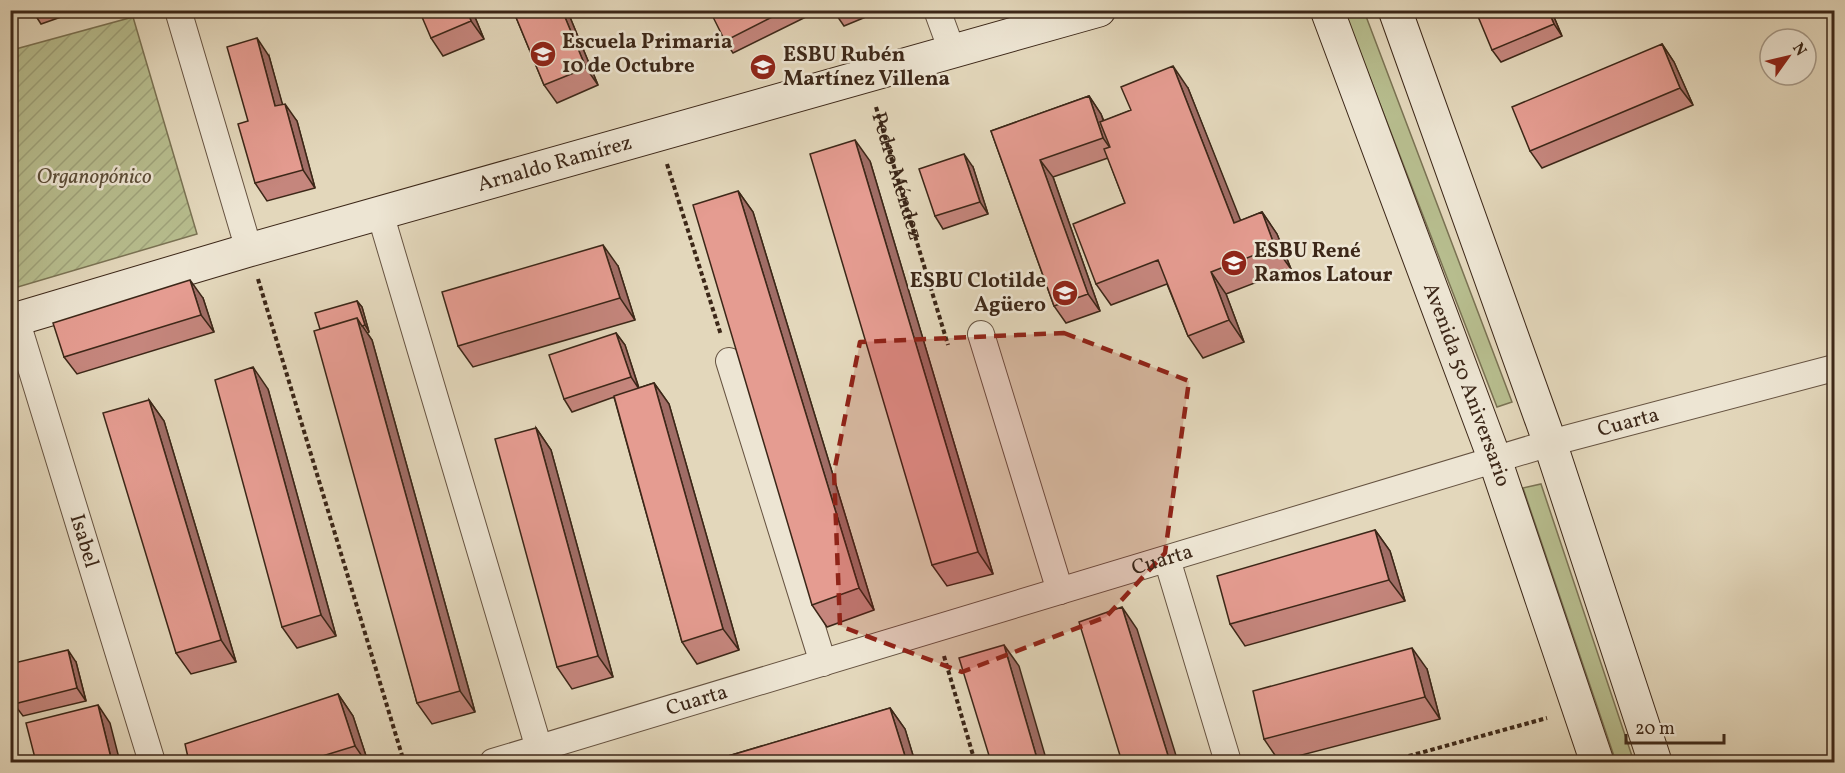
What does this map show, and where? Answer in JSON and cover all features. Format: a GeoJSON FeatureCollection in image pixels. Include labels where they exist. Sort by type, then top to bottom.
{"type":"FeatureCollection","features":[{"type":"Feature","properties":{"kind":"main road","name":"Arnaldo Ramírez"},"geometry":{"type":"LineString","coordinates":[[13,320],[249,250],[1099,10]]}},
{"type":"Feature","properties":{"kind":"main road","name":"Avenida 50 Aniversario"},"geometry":{"type":"LineString","coordinates":[[1327,10],[1495,460],[1597,762]]}},
{"type":"Feature","properties":{"kind":"main road"},"geometry":{"type":"LineString","coordinates":[[1395,10],[1550,443],[1655,762]]}},
{"type":"Feature","properties":{"kind":"street"},"geometry":{"type":"LineString","coordinates":[[177,10],[249,250]]}},
{"type":"Feature","properties":{"kind":"street"},"geometry":{"type":"LineString","coordinates":[[937,10],[952,51]]}},
{"type":"Feature","properties":{"kind":"street"},"geometry":{"type":"LineString","coordinates":[[380,213],[541,755]]}},
{"type":"Feature","properties":{"kind":"street","name":"Isabel"},"geometry":{"type":"LineString","coordinates":[[13,320],[152,762]]}},
{"type":"Feature","properties":{"kind":"street"},"geometry":{"type":"LineString","coordinates":[[981,334],[1060,591]]}},
{"type":"Feature","properties":{"kind":"street"},"geometry":{"type":"LineString","coordinates":[[729,361],[823,663]]}},
{"type":"Feature","properties":{"kind":"street","name":"Cuarta"},"geometry":{"type":"LineString","coordinates":[[493,762],[541,755],[823,663],[1550,443],[1834,368]]}},
{"type":"Feature","properties":{"kind":"street"},"geometry":{"type":"LineString","coordinates":[[1167,559],[1228,762]]}},
{"type":"Feature","properties":{"kind":"path","name":"Pedro Méndez"},"geometry":{"type":"LineString","coordinates":[[867,75],[948,345]]}},
{"type":"Feature","properties":{"kind":"path"},"geometry":{"type":"LineString","coordinates":[[657,134],[729,361]]}},
{"type":"Feature","properties":{"kind":"path"},"geometry":{"type":"LineString","coordinates":[[249,250],[404,762]]}},
{"type":"Feature","properties":{"kind":"path"},"geometry":{"type":"LineString","coordinates":[[936,629],[975,762]]}},
{"type":"Feature","properties":{"kind":"path"},"geometry":{"type":"LineString","coordinates":[[1387,762],[1580,709]]}},
{"type":"Feature","properties":{"kind":"highlighted area"},"geometry":{"type":"Polygon","coordinates":[[[1064,333],[1189,381],[1165,553],[1106,617],[962,672],[840,626],[834,472],[860,342],[1064,333]]]}},
{"type":"Feature","properties":{"kind":"green space"},"geometry":{"type":"Polygon","coordinates":[[[1344,11],[1364,11],[1512,402],[1497,407],[1344,11]]]}},
{"type":"Feature","properties":{"kind":"green space","name":"Organopónico"},"geometry":{"type":"Polygon","coordinates":[[[133,17],[197,234],[11,289],[11,46],[12,50],[133,17]]]}},
{"type":"Feature","properties":{"kind":"green space"},"geometry":{"type":"Polygon","coordinates":[[[1541,484],[1634,762],[1616,762],[1523,488],[1541,484]]]}},
{"type":"Feature","properties":{"kind":"building"},"geometry":{"type":"Polygon","coordinates":[[[419,10],[467,10],[471,21],[431,38],[419,10]]]}},
{"type":"Feature","properties":{"kind":"building"},"geometry":{"type":"Polygon","coordinates":[[[513,10],[562,10],[586,68],[544,85],[513,10]]]}},
{"type":"Feature","properties":{"kind":"building"},"geometry":{"type":"Polygon","coordinates":[[[711,10],[786,10],[725,41],[711,10]]]}},
{"type":"Feature","properties":{"kind":"building"},"geometry":{"type":"Polygon","coordinates":[[[1484,10],[1548,10],[1554,24],[1492,50],[1477,14],[1484,10]]]}},
{"type":"Feature","properties":{"kind":"building"},"geometry":{"type":"Polygon","coordinates":[[[257,38],[275,106],[285,104],[303,170],[255,183],[238,124],[248,121],[227,47],[257,38]]]}},
{"type":"Feature","properties":{"kind":"building"},"geometry":{"type":"Polygon","coordinates":[[[1662,44],[1680,88],[1530,151],[1512,107],[1662,44]]]}},
{"type":"Feature","properties":{"kind":"building"},"geometry":{"type":"Polygon","coordinates":[[[1173,66],[1234,223],[1262,212],[1275,247],[1211,272],[1229,320],[1188,336],[1158,260],[1096,284],[1073,224],[1125,203],[1104,149],[1110,147],[1100,122],[1131,110],[1121,87],[1173,66]]]}},
{"type":"Feature","properties":{"kind":"building"},"geometry":{"type":"Polygon","coordinates":[[[1089,96],[1103,138],[1040,160],[1088,294],[1054,306],[991,131],[1089,96]]]}},
{"type":"Feature","properties":{"kind":"building"},"geometry":{"type":"Polygon","coordinates":[[[855,140],[978,552],[932,565],[810,154],[855,140]]]}},
{"type":"Feature","properties":{"kind":"building"},"geometry":{"type":"Polygon","coordinates":[[[964,154],[980,202],[935,216],[919,169],[964,154]]]}},
{"type":"Feature","properties":{"kind":"building"},"geometry":{"type":"Polygon","coordinates":[[[738,191],[859,588],[812,605],[693,205],[738,191]]]}},
{"type":"Feature","properties":{"kind":"building"},"geometry":{"type":"Polygon","coordinates":[[[603,245],[620,298],[458,346],[442,292],[603,245]]]}},
{"type":"Feature","properties":{"kind":"building"},"geometry":{"type":"Polygon","coordinates":[[[190,280],[201,315],[64,357],[53,323],[190,280]]]}},
{"type":"Feature","properties":{"kind":"building"},"geometry":{"type":"Polygon","coordinates":[[[357,301],[365,325],[362,326],[357,318],[320,329],[315,313],[357,301]]]}},
{"type":"Feature","properties":{"kind":"building"},"geometry":{"type":"Polygon","coordinates":[[[357,318],[460,691],[417,703],[314,331],[357,318]]]}},
{"type":"Feature","properties":{"kind":"building"},"geometry":{"type":"Polygon","coordinates":[[[616,333],[631,377],[564,399],[549,355],[616,333]]]}},
{"type":"Feature","properties":{"kind":"building"},"geometry":{"type":"Polygon","coordinates":[[[253,367],[321,615],[282,627],[215,380],[253,367]]]}},
{"type":"Feature","properties":{"kind":"building"},"geometry":{"type":"Polygon","coordinates":[[[654,383],[723,629],[682,642],[614,396],[654,383]]]}},
{"type":"Feature","properties":{"kind":"building"},"geometry":{"type":"Polygon","coordinates":[[[149,400],[221,640],[176,653],[103,413],[149,400]]]}},
{"type":"Feature","properties":{"kind":"building"},"geometry":{"type":"Polygon","coordinates":[[[536,428],[598,656],[557,667],[495,439],[536,428]]]}},
{"type":"Feature","properties":{"kind":"building"},"geometry":{"type":"Polygon","coordinates":[[[1375,530],[1389,580],[1230,624],[1217,576],[1375,530]]]}},
{"type":"Feature","properties":{"kind":"building"},"geometry":{"type":"Polygon","coordinates":[[[1122,607],[1170,762],[1122,762],[1079,622],[1122,607]]]}},
{"type":"Feature","properties":{"kind":"building"},"geometry":{"type":"Polygon","coordinates":[[[1004,645],[1038,762],[991,762],[959,658],[1004,645]]]}},
{"type":"Feature","properties":{"kind":"building"},"geometry":{"type":"Polygon","coordinates":[[[1412,648],[1425,697],[1264,739],[1253,691],[1412,648]]]}},
{"type":"Feature","properties":{"kind":"building"},"geometry":{"type":"Polygon","coordinates":[[[68,650],[77,688],[14,704],[10,688],[10,664],[68,650]]]}},
{"type":"Feature","properties":{"kind":"building"},"geometry":{"type":"Polygon","coordinates":[[[338,694],[355,746],[303,762],[189,762],[185,744],[338,694]]]}},
{"type":"Feature","properties":{"kind":"building"},"geometry":{"type":"Polygon","coordinates":[[[98,705],[112,762],[36,762],[26,723],[98,705]]]}},
{"type":"Feature","properties":{"kind":"building"},"geometry":{"type":"Polygon","coordinates":[[[890,708],[905,756],[884,762],[708,762],[890,708]]]}},
{"type":"Feature","properties":{"kind":"place","name":"Escuela Primaria 10 de Octubre"},"geometry":{"type":"Point","coordinates":[543,54]}},
{"type":"Feature","properties":{"kind":"place","name":"ESBU Rubén Martínez Villena"},"geometry":{"type":"Point","coordinates":[763,67]}},
{"type":"Feature","properties":{"kind":"place","name":"ESBU René Ramos Latour"},"geometry":{"type":"Point","coordinates":[1234,263]}},
{"type":"Feature","properties":{"kind":"place","name":"ESBU Clotilde Agüero"},"geometry":{"type":"Point","coordinates":[1065,293]}}]}
